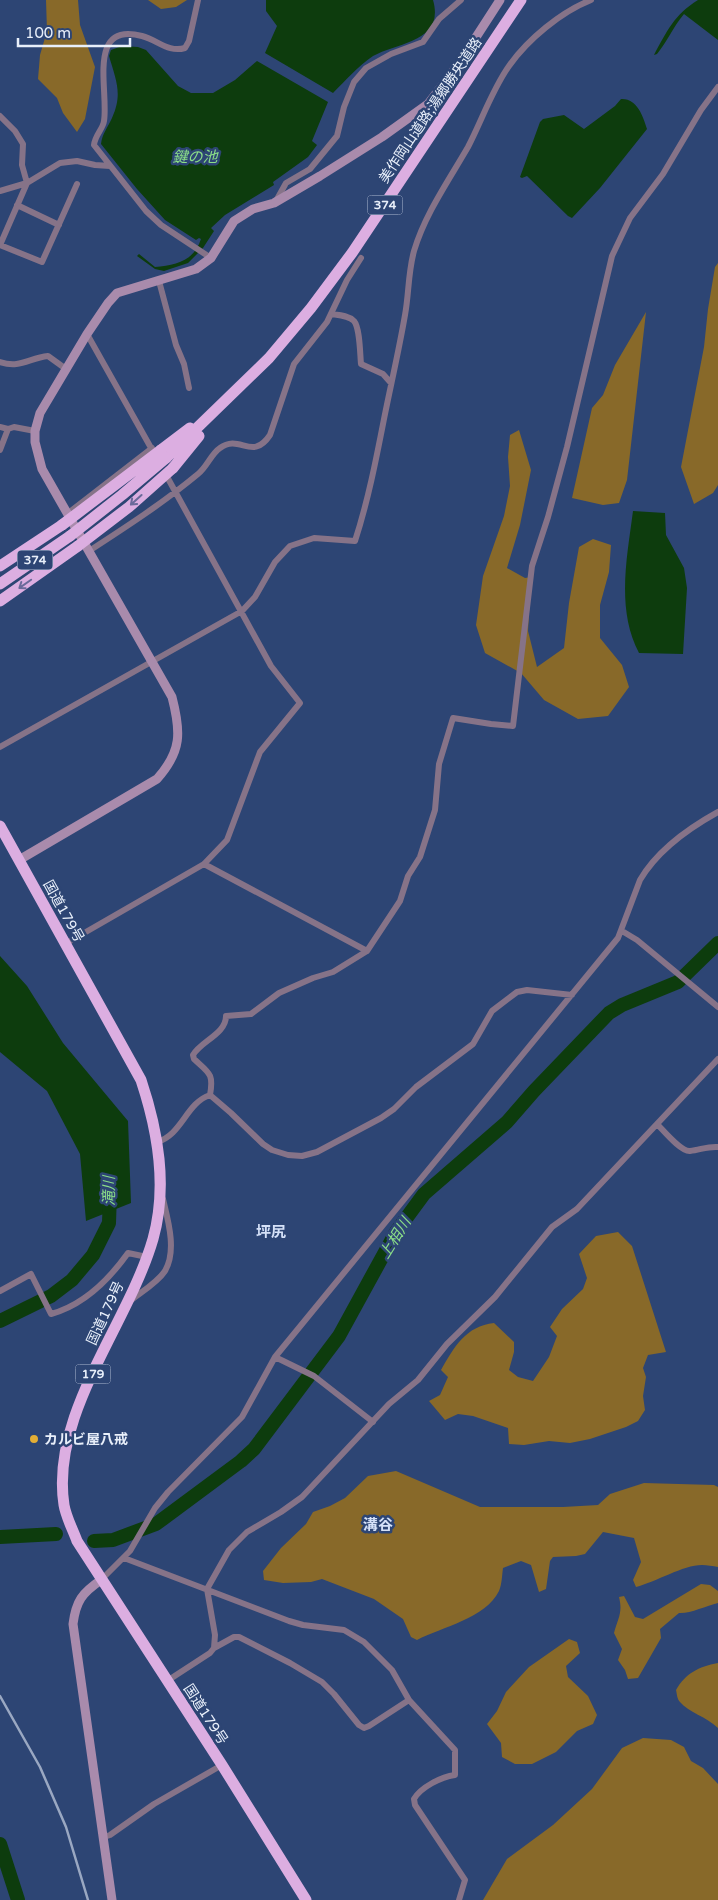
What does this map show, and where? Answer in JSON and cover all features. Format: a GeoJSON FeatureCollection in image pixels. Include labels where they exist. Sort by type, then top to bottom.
{"type":"FeatureCollection","features":[{"type":"Feature","properties":{"kind":"highway","name":"美作岡山道路;湯郷勝央道路"},"geometry":{"type":"LineString","coordinates":[[227,399],[347,248],[512,0]]}},
{"type":"Feature","properties":{"kind":"highway","name":"美作岡山道路;湯郷勝央道路"},"geometry":{"type":"LineString","coordinates":[[0,584],[70,536],[227,399],[269,358],[334,278],[368,230],[521,0]]}},
{"type":"Feature","properties":{"kind":"highway"},"geometry":{"type":"LineString","coordinates":[[0,566],[65,519],[163,456]]}},
{"type":"Feature","properties":{"kind":"highway"},"geometry":{"type":"LineString","coordinates":[[0,601],[84,549],[129,506],[163,456]]}},
{"type":"Feature","properties":{"kind":"highway","name":"国道179号"},"geometry":{"type":"LineString","coordinates":[[0,826],[141,1080],[151,1109],[157,1142],[161,1189],[153,1238],[129,1302],[82,1395],[69,1434],[63,1476],[64,1506],[77,1541],[222,1765],[306,1900]]}},
{"type":"Feature","properties":{"kind":"street"},"geometry":{"type":"LineString","coordinates":[[198,0],[189,41],[185,48],[171,50],[143,36],[129,34],[117,35],[112,39],[104,54],[104,123],[95,136],[94,145],[146,212],[161,225],[211,258]]}},
{"type":"Feature","properties":{"kind":"street"},"geometry":{"type":"LineString","coordinates":[[274,203],[286,183],[310,168],[337,136],[344,107],[354,82],[366,68],[391,54],[424,42],[439,19],[461,0]]}},
{"type":"Feature","properties":{"kind":"street"},"geometry":{"type":"LineString","coordinates":[[19,860],[157,779],[166,768],[177,747],[179,723],[172,698],[152,661],[65,519],[42,469],[37,454],[35,430],[40,414],[87,334],[117,293],[196,269],[211,258],[234,221],[254,209],[274,203],[382,137],[428,104],[460,62],[500,0]]}},
{"type":"Feature","properties":{"kind":"street"},"geometry":{"type":"LineString","coordinates":[[0,748],[242,611],[255,597],[275,562],[290,546],[314,538],[355,541],[367,503],[391,383],[405,312],[408,273],[415,249],[431,212],[469,145],[509,65],[556,18],[591,0]]}},
{"type":"Feature","properties":{"kind":"street"},"geometry":{"type":"LineString","coordinates":[[210,1095],[211,1077],[194,1059],[193,1055],[196,1050],[220,1030],[226,1016],[251,1014],[278,993],[313,978],[333,972],[367,951],[400,901],[408,876],[420,857],[435,810],[439,764],[453,718],[513,726],[532,566],[567,448],[612,256],[630,218],[663,174],[701,110],[718,87]]}},
{"type":"Feature","properties":{"kind":"street"},"geometry":{"type":"LineString","coordinates":[[0,116],[15,131],[23,144],[22,165],[26,183],[0,245],[42,262],[77,184]]}},
{"type":"Feature","properties":{"kind":"street"},"geometry":{"type":"LineString","coordinates":[[0,192],[26,183],[60,163],[77,161],[110,166]]}},
{"type":"Feature","properties":{"kind":"street"},"geometry":{"type":"LineString","coordinates":[[17,205],[59,225]]}},
{"type":"Feature","properties":{"kind":"street"},"geometry":{"type":"LineString","coordinates":[[84,549],[176,492],[201,472],[219,448],[231,443],[259,447],[265,442],[270,435],[294,364],[327,322],[360,258]]}},
{"type":"Feature","properties":{"kind":"street"},"geometry":{"type":"LineString","coordinates":[[159,281],[176,345],[184,364],[189,388]]}},
{"type":"Feature","properties":{"kind":"street"},"geometry":{"type":"LineString","coordinates":[[331,314],[348,317],[355,322],[362,364],[383,374],[391,383]]}},
{"type":"Feature","properties":{"kind":"street"},"geometry":{"type":"LineString","coordinates":[[65,944],[204,864],[227,840],[260,752],[300,703],[270,666],[242,611],[176,492],[163,456],[87,334]]}},
{"type":"Feature","properties":{"kind":"street"},"geometry":{"type":"LineString","coordinates":[[0,362],[18,365],[38,357],[48,356],[66,369]]}},
{"type":"Feature","properties":{"kind":"street"},"geometry":{"type":"LineString","coordinates":[[0,427],[35,430]]}},
{"type":"Feature","properties":{"kind":"street"},"geometry":{"type":"LineString","coordinates":[[0,450],[8,429]]}},
{"type":"Feature","properties":{"kind":"street"},"geometry":{"type":"LineString","coordinates":[[112,1900],[73,1624],[75,1609],[82,1596],[102,1580],[124,1558],[155,1508],[168,1492],[242,1417],[275,1357],[622,932],[640,880],[645,872],[674,842],[703,820],[718,812]]}},
{"type":"Feature","properties":{"kind":"street"},"geometry":{"type":"LineString","coordinates":[[204,864],[367,951]]}},
{"type":"Feature","properties":{"kind":"street"},"geometry":{"type":"LineString","coordinates":[[622,932],[637,940],[718,1007]]}},
{"type":"Feature","properties":{"kind":"street"},"geometry":{"type":"LineString","coordinates":[[210,1095],[272,1150],[288,1155],[302,1156],[317,1152],[381,1118],[394,1109],[416,1087],[473,1044],[492,1011],[518,992],[527,990],[572,995]]}},
{"type":"Feature","properties":{"kind":"street"},"geometry":{"type":"LineString","coordinates":[[214,1648],[215,1635],[207,1589],[229,1550],[247,1532],[281,1512],[302,1496],[389,1404],[418,1380],[447,1344],[495,1297],[552,1227],[577,1209],[718,1059]]}},
{"type":"Feature","properties":{"kind":"street"},"geometry":{"type":"LineString","coordinates":[[157,1142],[170,1137],[193,1108],[205,1096],[210,1095]]}},
{"type":"Feature","properties":{"kind":"street"},"geometry":{"type":"LineString","coordinates":[[657,1124],[682,1149],[689,1152],[701,1148],[718,1147]]}},
{"type":"Feature","properties":{"kind":"street"},"geometry":{"type":"LineString","coordinates":[[129,1302],[165,1270],[170,1253],[169,1225],[161,1189]]}},
{"type":"Feature","properties":{"kind":"street"},"geometry":{"type":"LineString","coordinates":[[0,1291],[31,1274],[51,1314],[69,1309],[90,1295],[115,1272],[128,1253],[147,1257]]}},
{"type":"Feature","properties":{"kind":"street"},"geometry":{"type":"LineString","coordinates":[[275,1357],[314,1376],[373,1422]]}},
{"type":"Feature","properties":{"kind":"street"},"geometry":{"type":"LineString","coordinates":[[124,1558],[290,1621],[302,1625],[336,1628],[356,1636],[392,1670],[409,1700],[451,1745],[456,1753],[455,1775],[447,1776],[423,1789],[414,1798],[415,1804],[465,1880],[459,1900]]}},
{"type":"Feature","properties":{"kind":"street"},"geometry":{"type":"LineString","coordinates":[[167,1680],[210,1653],[214,1648],[234,1637],[239,1637],[290,1663],[328,1687],[359,1725],[364,1728],[409,1700]]}},
{"type":"Feature","properties":{"kind":"street"},"geometry":{"type":"LineString","coordinates":[[104,1837],[110,1835],[154,1804],[222,1765]]}},
{"type":"Feature","properties":{"kind":"shaded area"},"geometry":{"type":"Polygon","coordinates":[[[46,0],[78,0],[80,25],[95,67],[85,119],[77,132],[63,113],[57,98],[38,79],[40,55],[47,31],[46,0]]]}},
{"type":"Feature","properties":{"kind":"shaded area"},"geometry":{"type":"Polygon","coordinates":[[[148,0],[187,0],[176,7],[161,9],[148,0]]]}},
{"type":"Feature","properties":{"kind":"shaded area"},"geometry":{"type":"Polygon","coordinates":[[[718,263],[718,485],[713,493],[694,504],[681,467],[704,347],[715,267],[718,263]]]}},
{"type":"Feature","properties":{"kind":"shaded area"},"geometry":{"type":"Polygon","coordinates":[[[646,312],[627,480],[619,503],[603,505],[572,498],[592,408],[603,395],[615,365],[646,312]]]}},
{"type":"Feature","properties":{"kind":"shaded area"},"geometry":{"type":"Polygon","coordinates":[[[519,430],[531,470],[520,525],[507,568],[525,578],[531,577],[528,631],[537,667],[564,648],[569,603],[579,547],[593,539],[611,545],[609,572],[600,605],[600,638],[622,665],[629,687],[608,716],[578,719],[544,700],[521,673],[485,653],[476,625],[483,576],[504,516],[510,486],[508,457],[510,435],[519,430]]]}},
{"type":"Feature","properties":{"kind":"shaded area"},"geometry":{"type":"Polygon","coordinates":[[[618,1232],[632,1246],[666,1352],[648,1355],[643,1368],[646,1377],[643,1396],[645,1410],[638,1421],[590,1439],[570,1443],[549,1441],[524,1445],[509,1444],[508,1428],[473,1416],[458,1414],[445,1420],[429,1401],[440,1395],[448,1377],[441,1370],[462,1339],[476,1328],[494,1323],[514,1342],[514,1352],[509,1370],[518,1377],[533,1381],[549,1357],[557,1336],[550,1327],[562,1309],[583,1289],[587,1278],[579,1254],[596,1236],[618,1232]]]}},
{"type":"Feature","properties":{"kind":"shaded area"},"geometry":{"type":"Polygon","coordinates":[[[396,1471],[480,1507],[598,1505],[610,1494],[644,1483],[714,1485],[718,1487],[718,1567],[704,1565],[686,1568],[636,1587],[633,1580],[641,1562],[634,1538],[603,1532],[585,1554],[553,1557],[550,1561],[546,1589],[539,1592],[531,1565],[521,1561],[503,1568],[499,1591],[484,1608],[463,1621],[417,1640],[411,1637],[403,1619],[374,1599],[322,1579],[311,1582],[283,1583],[264,1580],[263,1571],[281,1548],[306,1524],[313,1512],[345,1498],[368,1476],[396,1471]]]}},
{"type":"Feature","properties":{"kind":"shaded area"},"geometry":{"type":"Polygon","coordinates":[[[701,1584],[710,1585],[718,1591],[718,1603],[693,1611],[679,1613],[660,1629],[661,1638],[638,1678],[628,1679],[625,1670],[618,1660],[622,1649],[614,1633],[620,1611],[619,1597],[624,1596],[635,1617],[643,1619],[701,1584]]]}},
{"type":"Feature","properties":{"kind":"shaded area"},"geometry":{"type":"Polygon","coordinates":[[[569,1639],[577,1642],[580,1653],[566,1666],[568,1677],[588,1696],[597,1715],[593,1724],[577,1731],[556,1752],[532,1764],[515,1764],[502,1757],[501,1743],[487,1724],[497,1711],[506,1692],[529,1667],[569,1639]]]}},
{"type":"Feature","properties":{"kind":"shaded area"},"geometry":{"type":"Polygon","coordinates":[[[718,1663],[718,1728],[683,1706],[678,1699],[676,1690],[688,1675],[718,1663]]]}},
{"type":"Feature","properties":{"kind":"shaded area"},"geometry":{"type":"Polygon","coordinates":[[[643,1738],[671,1740],[684,1747],[691,1761],[703,1768],[718,1784],[718,1900],[483,1900],[507,1859],[553,1825],[592,1789],[622,1748],[643,1738]]]}},
{"type":"Feature","properties":{"kind":"water"},"geometry":{"type":"Polygon","coordinates":[[[266,0],[433,0],[435,14],[432,24],[417,39],[373,56],[333,93],[265,53],[277,26],[266,11],[266,0]]]}},
{"type":"Feature","properties":{"kind":"water"},"geometry":{"type":"Polygon","coordinates":[[[698,0],[718,0],[718,40],[684,14],[661,49],[654,55],[667,31],[677,18],[698,0]]]}},
{"type":"Feature","properties":{"kind":"water","name":"鍵の池"},"geometry":{"type":"Polygon","coordinates":[[[122,46],[138,47],[146,50],[178,86],[191,93],[213,93],[235,80],[257,61],[328,102],[312,141],[317,145],[308,157],[273,182],[274,185],[225,215],[211,228],[214,231],[203,248],[188,263],[164,271],[155,269],[137,256],[139,254],[155,267],[170,265],[189,257],[201,239],[196,240],[165,220],[101,144],[112,118],[118,94],[109,56],[111,50],[122,46]]]}},
{"type":"Feature","properties":{"kind":"water"},"geometry":{"type":"Polygon","coordinates":[[[621,99],[627,99],[635,105],[647,129],[600,188],[572,218],[527,176],[520,177],[540,122],[543,119],[564,115],[584,129],[615,106],[621,99]]]}},
{"type":"Feature","properties":{"kind":"water"},"geometry":{"type":"Polygon","coordinates":[[[633,511],[665,513],[666,535],[684,568],[687,588],[683,654],[639,653],[632,636],[625,601],[625,583],[633,511]]]}},
{"type":"Feature","properties":{"kind":"water"},"geometry":{"type":"Polygon","coordinates":[[[0,956],[27,986],[63,1043],[128,1121],[131,1203],[86,1221],[80,1154],[47,1091],[0,1052],[0,956]]]}},
{"type":"Feature","properties":{"kind":"waterway","name":"上相川"},"geometry":{"type":"LineString","coordinates":[[94,1541],[113,1540],[156,1524],[241,1461],[254,1449],[339,1336],[396,1232],[424,1194],[507,1122],[609,1013],[622,1005],[678,982],[718,943]]}},
{"type":"Feature","properties":{"kind":"waterway","name":"滝川"},"geometry":{"type":"LineString","coordinates":[[0,1321],[51,1296],[72,1280],[93,1255],[109,1223],[110,1192]]}},
{"type":"Feature","properties":{"kind":"waterway","name":"上相川"},"geometry":{"type":"LineString","coordinates":[[0,1537],[56,1534]]}},
{"type":"Feature","properties":{"kind":"waterway","name":"滝川"},"geometry":{"type":"LineString","coordinates":[[0,1844],[18,1900]]}},
{"type":"Feature","properties":{"kind":"railway"},"geometry":{"type":"LineString","coordinates":[[0,1696],[40,1767],[66,1827],[88,1900]]}},
{"type":"Feature","properties":{"kind":"place","name":"カルビ屋八戒"},"geometry":{"type":"Point","coordinates":[34,1439]}},
{"type":"Feature","properties":{"kind":"district","name":"坪尻"},"geometry":{"type":"Point","coordinates":[271,1232]}},
{"type":"Feature","properties":{"kind":"district","name":"溝谷"},"geometry":{"type":"Point","coordinates":[378,1525]}}]}
